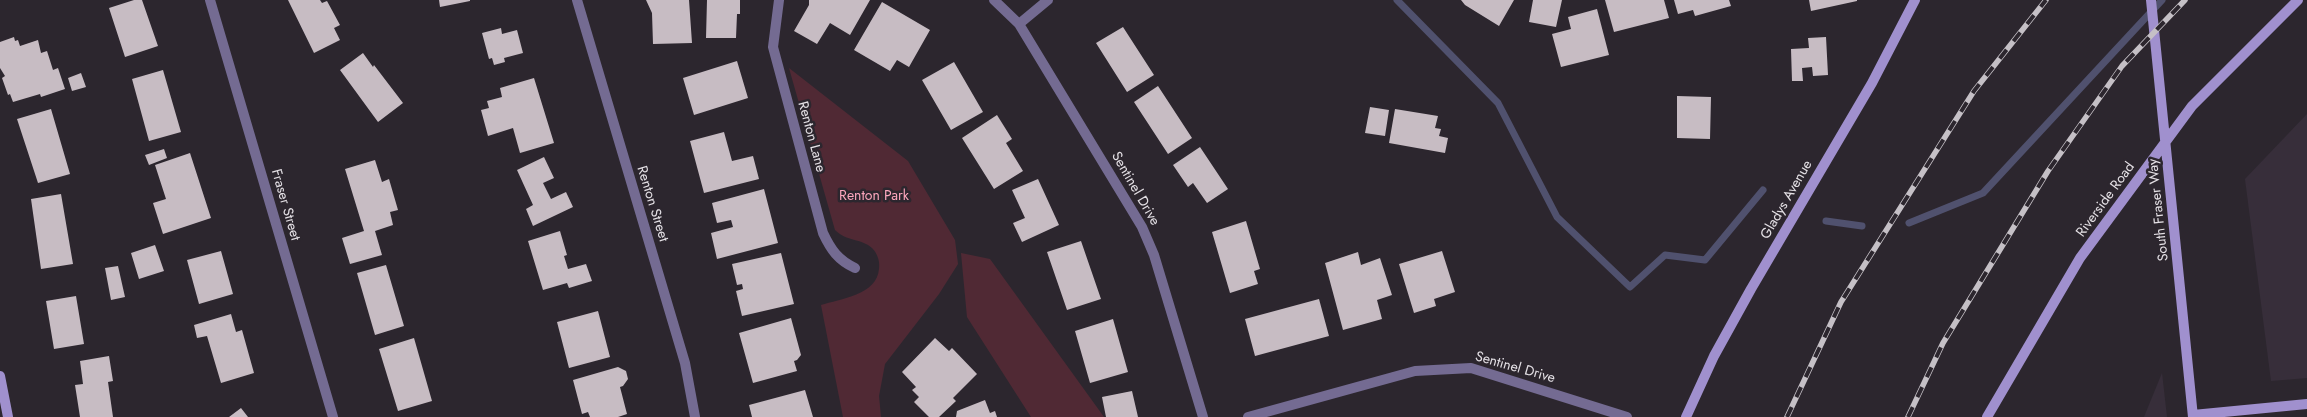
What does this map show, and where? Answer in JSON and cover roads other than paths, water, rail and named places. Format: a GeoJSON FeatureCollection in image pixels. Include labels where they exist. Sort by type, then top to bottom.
{"type":"FeatureCollection","features":[{"type":"Feature","properties":{"kind":"street","name":"Fraser Street"},"geometry":{"type":"LineString","coordinates":[[210,0],[333,417]]}},
{"type":"Feature","properties":{"kind":"street","name":"Renton Street"},"geometry":{"type":"LineString","coordinates":[[577,0],[685,363],[695,417]]}},
{"type":"Feature","properties":{"kind":"street","name":"Renton Lane"},"geometry":{"type":"LineString","coordinates":[[779,0],[773,47],[823,233],[830,249],[842,262],[855,268]]}},
{"type":"Feature","properties":{"kind":"street","name":"Sentinel Drive"},"geometry":{"type":"LineString","coordinates":[[994,0],[1019,24],[1142,227],[1154,255],[1203,417]]}},
{"type":"Feature","properties":{"kind":"street"},"geometry":{"type":"LineString","coordinates":[[1019,24],[1048,0]]}},
{"type":"Feature","properties":{"kind":"street","name":"South Fraser Way"},"geometry":{"type":"LineString","coordinates":[[2151,0],[2193,416]]}},
{"type":"Feature","properties":{"kind":"street","name":"Riverside Road"},"geometry":{"type":"LineString","coordinates":[[1987,417],[2080,258],[2192,106],[2298,0]]}},
{"type":"Feature","properties":{"kind":"street","name":"Gladys Avenue"},"geometry":{"type":"LineString","coordinates":[[1686,417],[1714,356],[1751,289],[1872,83],[1915,1]]}},
{"type":"Feature","properties":{"kind":"street","name":"Sentinel Drive"},"geometry":{"type":"LineString","coordinates":[[1248,417],[1415,370],[1471,368],[1628,417]]}},
{"type":"Feature","properties":{"kind":"street"},"geometry":{"type":"LineString","coordinates":[[0,376],[8,417]]}},
{"type":"Feature","properties":{"kind":"street"},"geometry":{"type":"LineString","coordinates":[[2193,416],[2307,404]]}},
{"type":"Feature","properties":{"kind":"waterway"},"geometry":{"type":"LineString","coordinates":[[1397,0],[1498,103],[1557,217],[1630,287],[1665,255],[1705,260],[1763,190]]}},
{"type":"Feature","properties":{"kind":"waterway"},"geometry":{"type":"LineString","coordinates":[[1909,223],[1983,193],[2162,0]]}},
{"type":"Feature","properties":{"kind":"waterway"},"geometry":{"type":"LineString","coordinates":[[1826,221],[1862,226]]}},
{"type":"Feature","properties":{"kind":"railway"},"geometry":{"type":"LineString","coordinates":[[1787,417],[1841,302],[1974,91],[2046,0]]}},
{"type":"Feature","properties":{"kind":"railway"},"geometry":{"type":"LineString","coordinates":[[1908,417],[1943,343],[2048,171],[2122,66],[2185,0]]}},
{"type":"Feature","properties":{"kind":"park label","name":"Renton Park"},"geometry":{"type":"Point","coordinates":[874,197]}}]}
